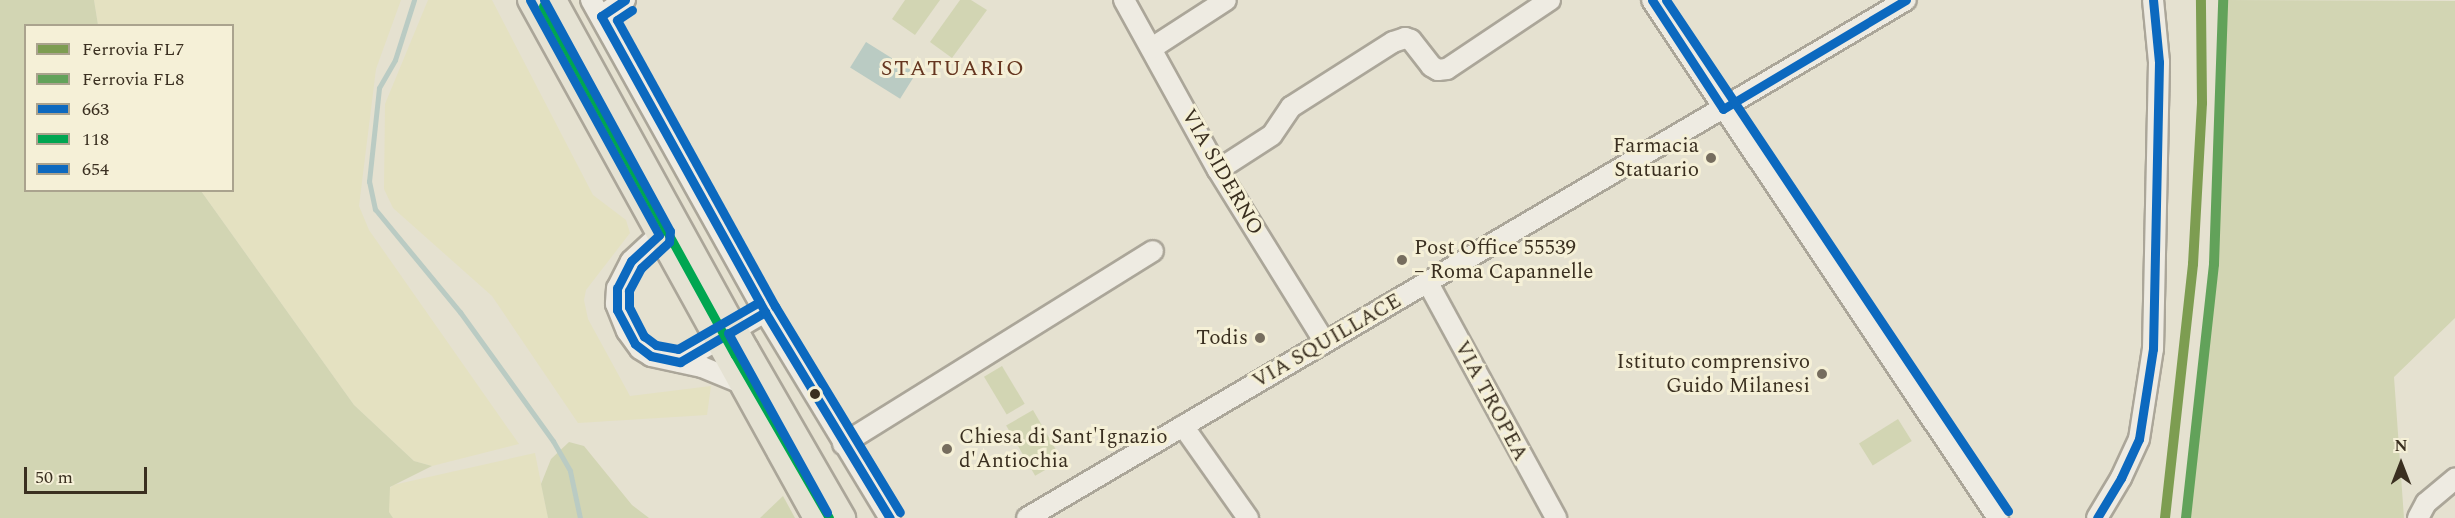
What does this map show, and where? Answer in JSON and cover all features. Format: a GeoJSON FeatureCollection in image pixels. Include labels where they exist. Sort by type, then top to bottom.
{"type":"FeatureCollection","features":[{"type":"Feature","properties":{"kind":"main road"},"geometry":{"type":"LineString","coordinates":[[530,0],[659,235],[726,334],[843,518]]}},
{"type":"Feature","properties":{"kind":"main road"},"geometry":{"type":"LineString","coordinates":[[554,0],[726,334],[741,383],[816,518]]}},
{"type":"Feature","properties":{"kind":"street"},"geometry":{"type":"LineString","coordinates":[[625,0],[596,8],[765,312],[890,518]]}},
{"type":"Feature","properties":{"kind":"street","name":"VIA SIDERNO"},"geometry":{"type":"LineString","coordinates":[[1124,0],[1218,170],[1324,341]]}},
{"type":"Feature","properties":{"kind":"street"},"geometry":{"type":"LineString","coordinates":[[1152,48],[1226,0]]}},
{"type":"Feature","properties":{"kind":"street"},"geometry":{"type":"LineString","coordinates":[[1218,170],[1272,135],[1291,107],[1393,42],[1400,39],[1411,40],[1431,66],[1438,70],[1447,69],[1550,0]]}},
{"type":"Feature","properties":{"kind":"street"},"geometry":{"type":"LineString","coordinates":[[1652,0],[1998,518]]}},
{"type":"Feature","properties":{"kind":"street","name":"VIA SQUILLACE"},"geometry":{"type":"LineString","coordinates":[[1027,518],[1906,0]]}},
{"type":"Feature","properties":{"kind":"street"},"geometry":{"type":"LineString","coordinates":[[2097,518],[2121,478],[2139,439],[2153,349],[2159,62],[2153,0]]}},
{"type":"Feature","properties":{"kind":"street"},"geometry":{"type":"LineString","coordinates":[[659,235],[624,270],[616,288],[615,304],[627,331],[640,349],[658,359],[702,367],[741,383]]}},
{"type":"Feature","properties":{"kind":"street"},"geometry":{"type":"LineString","coordinates":[[843,444],[1153,251]]}},
{"type":"Feature","properties":{"kind":"street","name":"VIA TROPEA"},"geometry":{"type":"LineString","coordinates":[[1428,283],[1556,518]]}},
{"type":"Feature","properties":{"kind":"street"},"geometry":{"type":"LineString","coordinates":[[680,362],[765,312]]}},
{"type":"Feature","properties":{"kind":"street"},"geometry":{"type":"LineString","coordinates":[[1183,426],[1248,518]]}},
{"type":"Feature","properties":{"kind":"street"},"geometry":{"type":"LineString","coordinates":[[2418,518],[2426,503],[2455,479]]}},
{"type":"Feature","properties":{"kind":"shaded area"},"geometry":{"type":"Polygon","coordinates":[[[94,0],[401,0],[376,69],[359,206],[369,230],[519,444],[432,466],[414,461],[354,405],[202,192],[234,192],[234,24],[98,24],[94,0]]]}},
{"type":"Feature","properties":{"kind":"shaded area"},"geometry":{"type":"Polygon","coordinates":[[[428,0],[492,0],[593,195],[626,220],[630,233],[586,290],[584,300],[588,319],[630,396],[711,386],[707,415],[578,423],[492,296],[393,208],[384,189],[385,104],[428,0]]]}},
{"type":"Feature","properties":{"kind":"shaded area"},"geometry":{"type":"Polygon","coordinates":[[[866,42],[916,73],[900,99],[850,67],[866,42]]]}},
{"type":"Feature","properties":{"kind":"shaded area"},"geometry":{"type":"Polygon","coordinates":[[[535,453],[548,518],[393,518],[380,499],[393,485],[535,453]]]}},
{"type":"Feature","properties":{"kind":"green space"},"geometry":{"type":"Polygon","coordinates":[[[0,0],[94,0],[98,24],[24,24],[24,192],[202,192],[354,405],[414,461],[432,466],[390,487],[389,512],[393,518],[0,518],[0,0]]]}},
{"type":"Feature","properties":{"kind":"green space"},"geometry":{"type":"Polygon","coordinates":[[[905,0],[940,0],[915,35],[892,19],[905,0]]]}},
{"type":"Feature","properties":{"kind":"green space"},"geometry":{"type":"Polygon","coordinates":[[[960,0],[971,0],[987,10],[952,58],[930,42],[960,0]]]}},
{"type":"Feature","properties":{"kind":"green space"},"geometry":{"type":"Polygon","coordinates":[[[2223,0],[2455,1],[2455,318],[2394,377],[2404,518],[2184,518],[2201,413],[2217,211],[2223,0]]]}},
{"type":"Feature","properties":{"kind":"green space"},"geometry":{"type":"Polygon","coordinates":[[[1002,366],[1025,404],[1007,415],[984,377],[1002,366]]]}},
{"type":"Feature","properties":{"kind":"green space"},"geometry":{"type":"Polygon","coordinates":[[[1033,410],[1062,460],[1035,476],[1006,426],[1033,410]]]}},
{"type":"Feature","properties":{"kind":"green space"},"geometry":{"type":"Polygon","coordinates":[[[1898,419],[1912,441],[1873,465],[1859,443],[1898,419]]]}},
{"type":"Feature","properties":{"kind":"green space"},"geometry":{"type":"Polygon","coordinates":[[[569,442],[584,446],[632,505],[649,518],[548,518],[541,484],[551,459],[569,442]]]}},
{"type":"Feature","properties":{"kind":"green space"},"geometry":{"type":"Polygon","coordinates":[[[783,496],[795,518],[760,518],[783,496]]]}},
{"type":"Feature","properties":{"kind":"waterway"},"geometry":{"type":"LineString","coordinates":[[414,0],[395,60],[379,88],[369,181],[375,209],[460,312],[553,441],[570,471],[580,518]]}},
{"type":"Feature","properties":{"kind":"rail line","name":"FL7"},"geometry":{"type":"LineString","coordinates":[[2165,518],[2193,264],[2202,103],[2201,0]]}},
{"type":"Feature","properties":{"kind":"rail line","name":"FL8"},"geometry":{"type":"LineString","coordinates":[[2186,518],[2214,264],[2223,0]]}},
{"type":"Feature","properties":{"kind":"transit line","name":"663"},"geometry":{"type":"LineString","coordinates":[[530,0],[659,235],[631,261],[617,288],[617,310],[635,344],[651,356],[680,362],[765,312]]}},
{"type":"Feature","properties":{"kind":"transit line","name":"654"},"geometry":{"type":"LineString","coordinates":[[544,0],[670,231],[669,242],[641,268],[629,291],[629,307],[644,336],[656,345],[678,349],[759,302]]}},
{"type":"Feature","properties":{"kind":"transit line","name":"663"},"geometry":{"type":"LineString","coordinates":[[625,0],[601,16],[765,312],[890,518]]}},
{"type":"Feature","properties":{"kind":"transit line","name":"663"},"geometry":{"type":"LineString","coordinates":[[1652,0],[1723,109],[1906,0]]}},
{"type":"Feature","properties":{"kind":"transit line","name":"654"},"geometry":{"type":"LineString","coordinates":[[1666,0],[2008,511]]}},
{"type":"Feature","properties":{"kind":"transit line","name":"663"},"geometry":{"type":"LineString","coordinates":[[2097,518],[2121,478],[2139,439],[2153,349],[2159,62],[2153,0]]}},
{"type":"Feature","properties":{"kind":"transit line","name":"118"},"geometry":{"type":"LineString","coordinates":[[543,6],[735,355],[829,518]]}},
{"type":"Feature","properties":{"kind":"transit line","name":"654"},"geometry":{"type":"LineString","coordinates":[[632,10],[617,20],[775,306],[900,512]]}},
{"type":"Feature","properties":{"kind":"transit line","name":"654"},"geometry":{"type":"LineString","coordinates":[[728,333],[827,512]]}},
{"type":"Feature","properties":{"kind":"place","name":"Farmacia Statuario"},"geometry":{"type":"Point","coordinates":[1711,158]}},
{"type":"Feature","properties":{"kind":"place","name":"Post Office 55539 – Roma Capannelle"},"geometry":{"type":"Point","coordinates":[1402,260]}},
{"type":"Feature","properties":{"kind":"place","name":"Todis"},"geometry":{"type":"Point","coordinates":[1260,338]}},
{"type":"Feature","properties":{"kind":"place","name":"Istituto comprensivo Guido Milanesi"},"geometry":{"type":"Point","coordinates":[1822,374]}},
{"type":"Feature","properties":{"kind":"place","name":"Chiesa di Sant'Ignazio d'Antiochia"},"geometry":{"type":"Point","coordinates":[947,449]}},
{"type":"Feature","properties":{"kind":"district","name":"STATUARIO"},"geometry":{"type":"Point","coordinates":[953,69]}}]}
